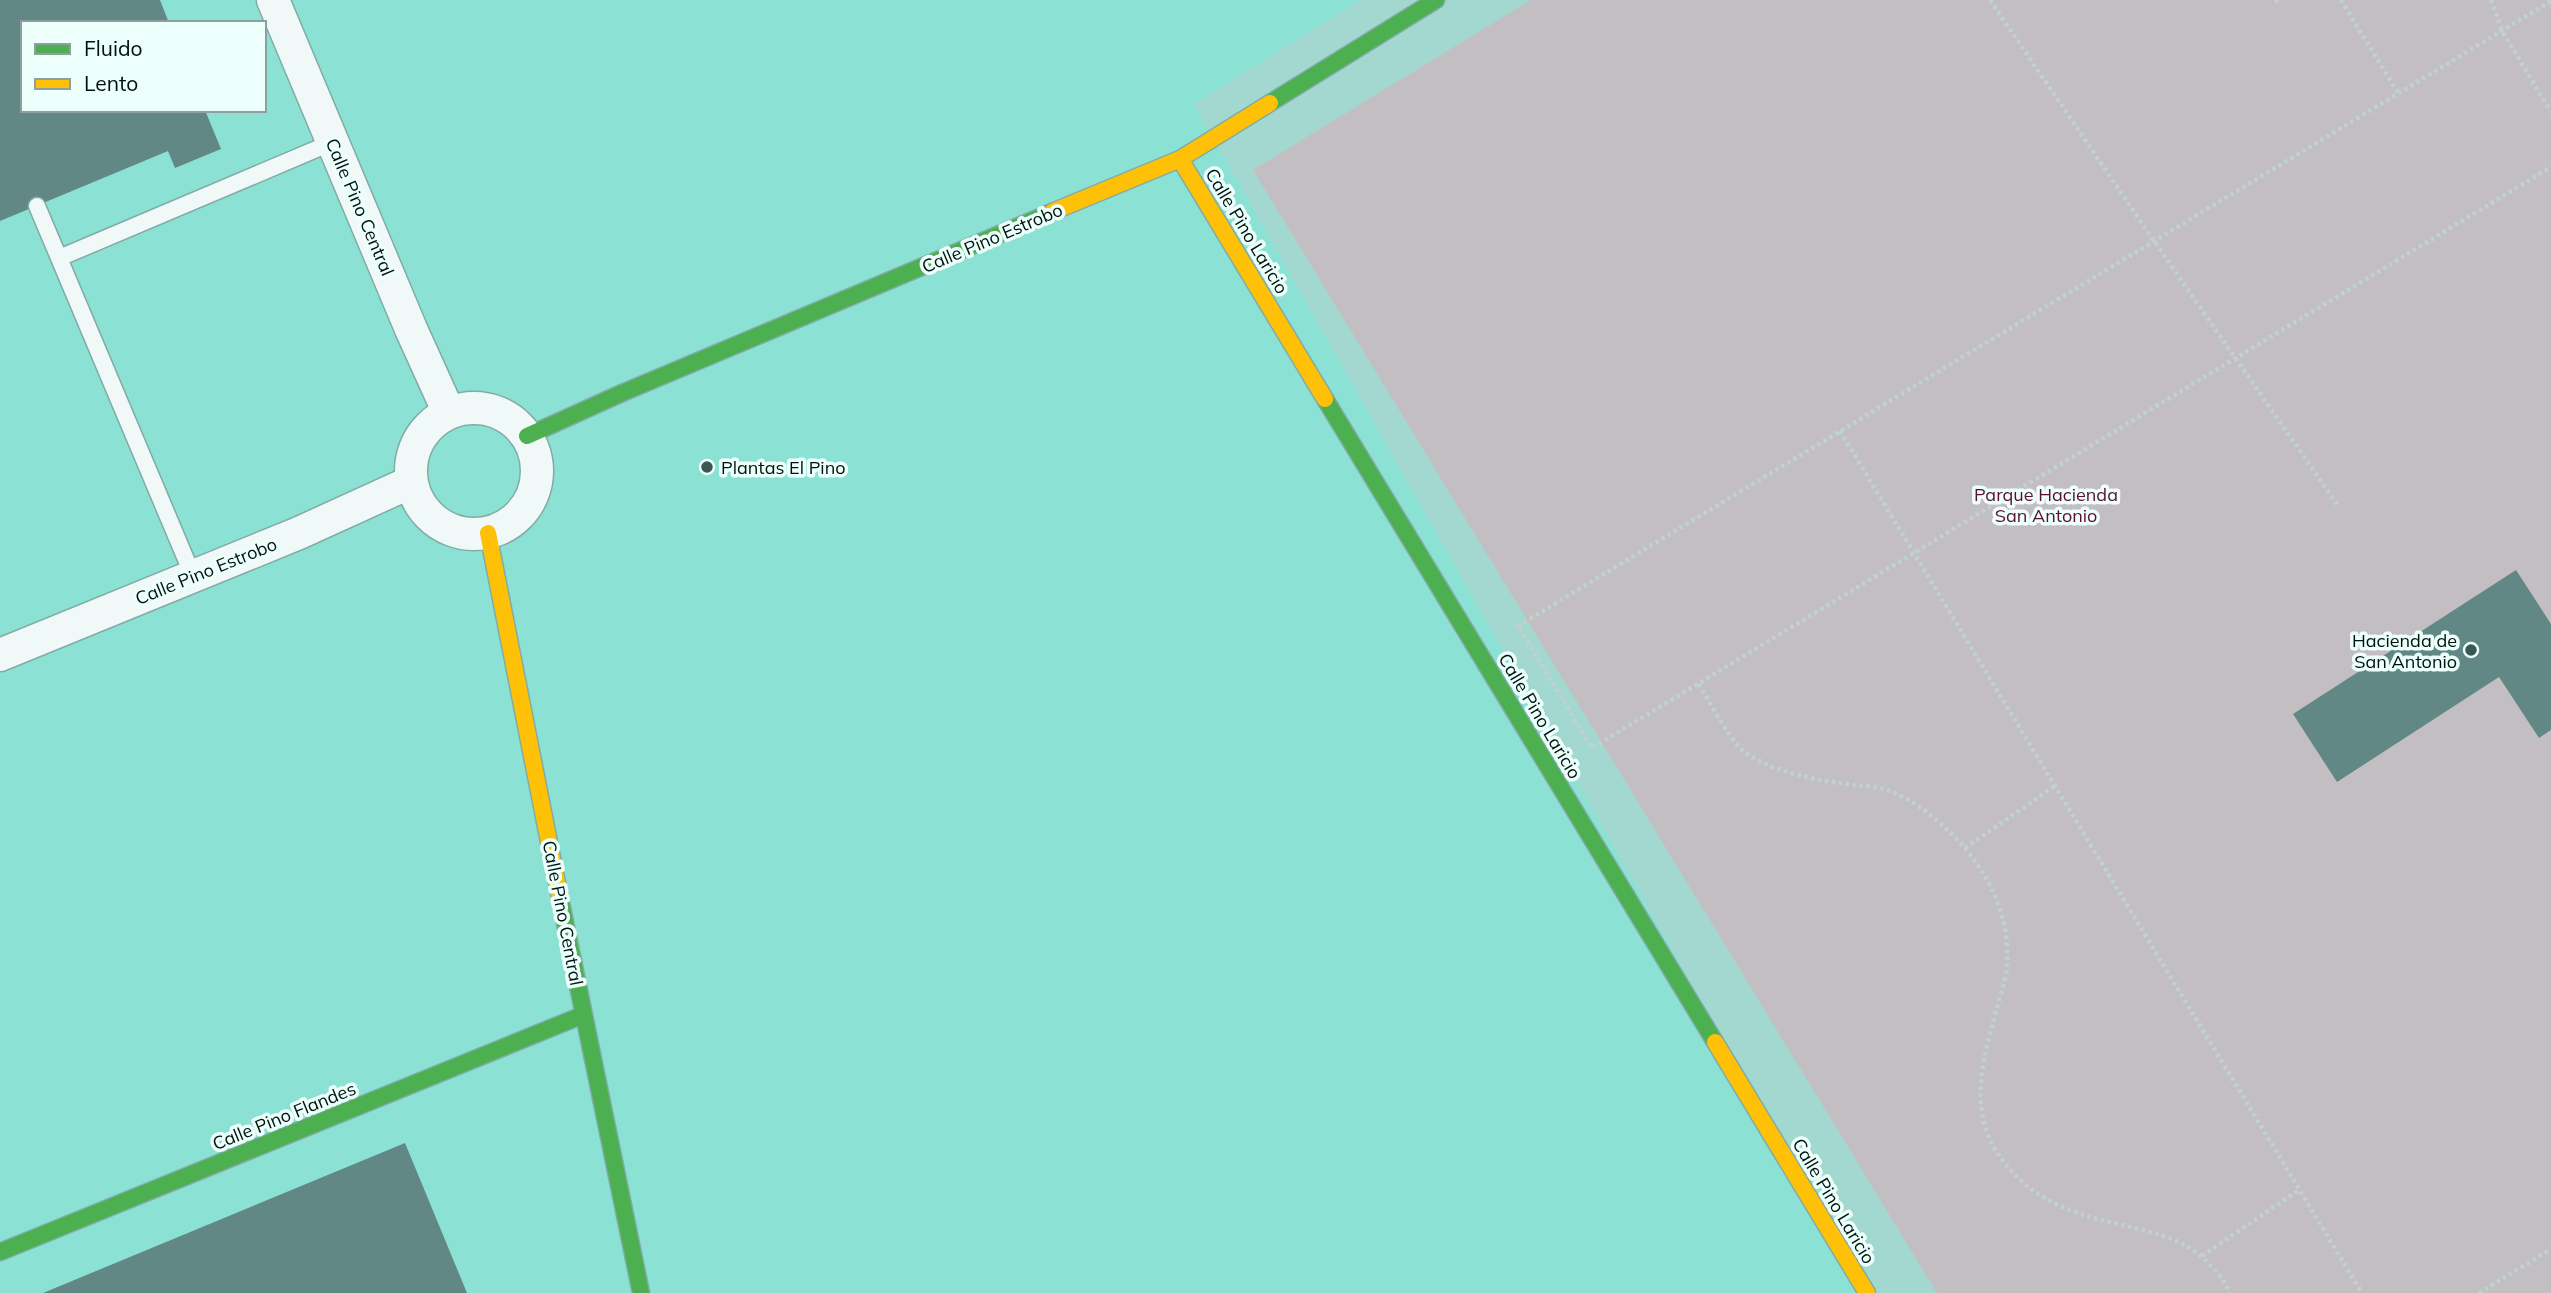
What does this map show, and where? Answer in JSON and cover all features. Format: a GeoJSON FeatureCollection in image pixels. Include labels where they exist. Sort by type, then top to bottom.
{"type":"FeatureCollection","features":[{"type":"Feature","properties":{"kind":"street","name":"Calle Pino Central"},"geometry":{"type":"LineString","coordinates":[[273,0],[449,413]]}},
{"type":"Feature","properties":{"kind":"street","name":"Calle Pino Estrobo"},"geometry":{"type":"LineString","coordinates":[[527,436],[622,393],[1180,159],[1436,0]]}},
{"type":"Feature","properties":{"kind":"street","name":"Calle Pino Laricio"},"geometry":{"type":"LineString","coordinates":[[1180,159],[1867,1293]]}},
{"type":"Feature","properties":{"kind":"street"},"geometry":{"type":"LineString","coordinates":[[478,407],[506,415],[527,436],[537,464],[533,495],[515,520],[488,533],[462,533],[438,524],[420,506],[411,482],[412,454],[426,429],[449,413],[478,407]]}},
{"type":"Feature","properties":{"kind":"street","name":"Calle Pino Estrobo"},"geometry":{"type":"LineString","coordinates":[[0,655],[299,533],[411,482]]}},
{"type":"Feature","properties":{"kind":"street","name":"Calle Pino Central"},"geometry":{"type":"LineString","coordinates":[[488,533],[641,1293]]}},
{"type":"Feature","properties":{"kind":"street","name":"Calle Pino Flandes"},"geometry":{"type":"LineString","coordinates":[[0,1252],[583,1015]]}},
{"type":"Feature","properties":{"kind":"lane"},"geometry":{"type":"LineString","coordinates":[[59,258],[333,142]]}},
{"type":"Feature","properties":{"kind":"lane"},"geometry":{"type":"LineString","coordinates":[[37,206],[193,576]]}},
{"type":"Feature","properties":{"kind":"path"},"geometry":{"type":"LineString","coordinates":[[1990,0],[2339,507]]}},
{"type":"Feature","properties":{"kind":"path"},"geometry":{"type":"LineString","coordinates":[[2341,0],[2398,93]]}},
{"type":"Feature","properties":{"kind":"path"},"geometry":{"type":"LineString","coordinates":[[2491,0],[2502,31],[2551,112]]}},
{"type":"Feature","properties":{"kind":"path"},"geometry":{"type":"LineString","coordinates":[[2551,1],[1518,626],[1592,748],[2551,167]]}},
{"type":"Feature","properties":{"kind":"path"},"geometry":{"type":"LineString","coordinates":[[1840,431],[2362,1293]]}},
{"type":"Feature","properties":{"kind":"path"},"geometry":{"type":"LineString","coordinates":[[1699,684],[1744,752],[1770,767],[1799,776],[1884,789],[1932,817],[1965,848],[1985,876],[2000,905],[2006,935],[2007,967],[1981,1080],[1980,1106],[1988,1138],[2006,1165],[2027,1186],[2055,1203],[2086,1216],[2160,1233],[2192,1247],[2227,1283],[2229,1293]]}},
{"type":"Feature","properties":{"kind":"path"},"geometry":{"type":"LineString","coordinates":[[1965,848],[2055,786]]}},
{"type":"Feature","properties":{"kind":"path"},"geometry":{"type":"LineString","coordinates":[[2202,1256],[2299,1190]]}},
{"type":"Feature","properties":{"kind":"path"},"geometry":{"type":"LineString","coordinates":[[2479,1293],[2551,1249]]}},
{"type":"Feature","properties":{"kind":"shaded area"},"geometry":{"type":"Polygon","coordinates":[[[0,0],[1360,0],[1194,104],[1866,1293],[0,1293],[0,0]]]}},
{"type":"Feature","properties":{"kind":"green space","name":"Parque Hacienda San Antonio"},"geometry":{"type":"Polygon","coordinates":[[[1531,0],[2551,0],[2551,1293],[1937,1293],[1253,170],[1531,0]]]}},
{"type":"Feature","properties":{"kind":"building"},"geometry":{"type":"Polygon","coordinates":[[[0,0],[160,0],[168,21],[21,21],[21,112],[206,112],[221,149],[175,168],[168,151],[0,221],[0,0]]]}},
{"type":"Feature","properties":{"kind":"building","name":"Hacienda de San Antonio"},"geometry":{"type":"Polygon","coordinates":[[[2516,570],[2551,624],[2551,730],[2539,738],[2499,677],[2337,782],[2293,714],[2516,570]]]}},
{"type":"Feature","properties":{"kind":"building"},"geometry":{"type":"Polygon","coordinates":[[[405,1143],[467,1293],[43,1293],[405,1143]]]}},
{"type":"Feature","properties":{"kind":"traffic: fast"},"geometry":{"type":"LineString","coordinates":[[1270,103],[1436,0]]}},
{"type":"Feature","properties":{"kind":"traffic: fast"},"geometry":{"type":"LineString","coordinates":[[527,436],[622,393],[1052,212]]}},
{"type":"Feature","properties":{"kind":"traffic: fast"},"geometry":{"type":"LineString","coordinates":[[1325,399],[1715,1042]]}},
{"type":"Feature","properties":{"kind":"traffic: fast"},"geometry":{"type":"LineString","coordinates":[[560,898],[641,1293]]}},
{"type":"Feature","properties":{"kind":"traffic: fast"},"geometry":{"type":"LineString","coordinates":[[0,1252],[583,1015]]}},
{"type":"Feature","properties":{"kind":"traffic: slow"},"geometry":{"type":"LineString","coordinates":[[1052,212],[1180,159],[1270,103]]}},
{"type":"Feature","properties":{"kind":"traffic: slow"},"geometry":{"type":"LineString","coordinates":[[1180,159],[1325,399]]}},
{"type":"Feature","properties":{"kind":"traffic: slow"},"geometry":{"type":"LineString","coordinates":[[488,533],[560,898]]}},
{"type":"Feature","properties":{"kind":"traffic: slow"},"geometry":{"type":"LineString","coordinates":[[1715,1042],[1867,1293]]}},
{"type":"Feature","properties":{"kind":"place","name":"Plantas El Pino"},"geometry":{"type":"Point","coordinates":[707,467]}},
{"type":"Feature","properties":{"kind":"place","name":"Hacienda de San Antonio"},"geometry":{"type":"Point","coordinates":[2471,650]}}]}
